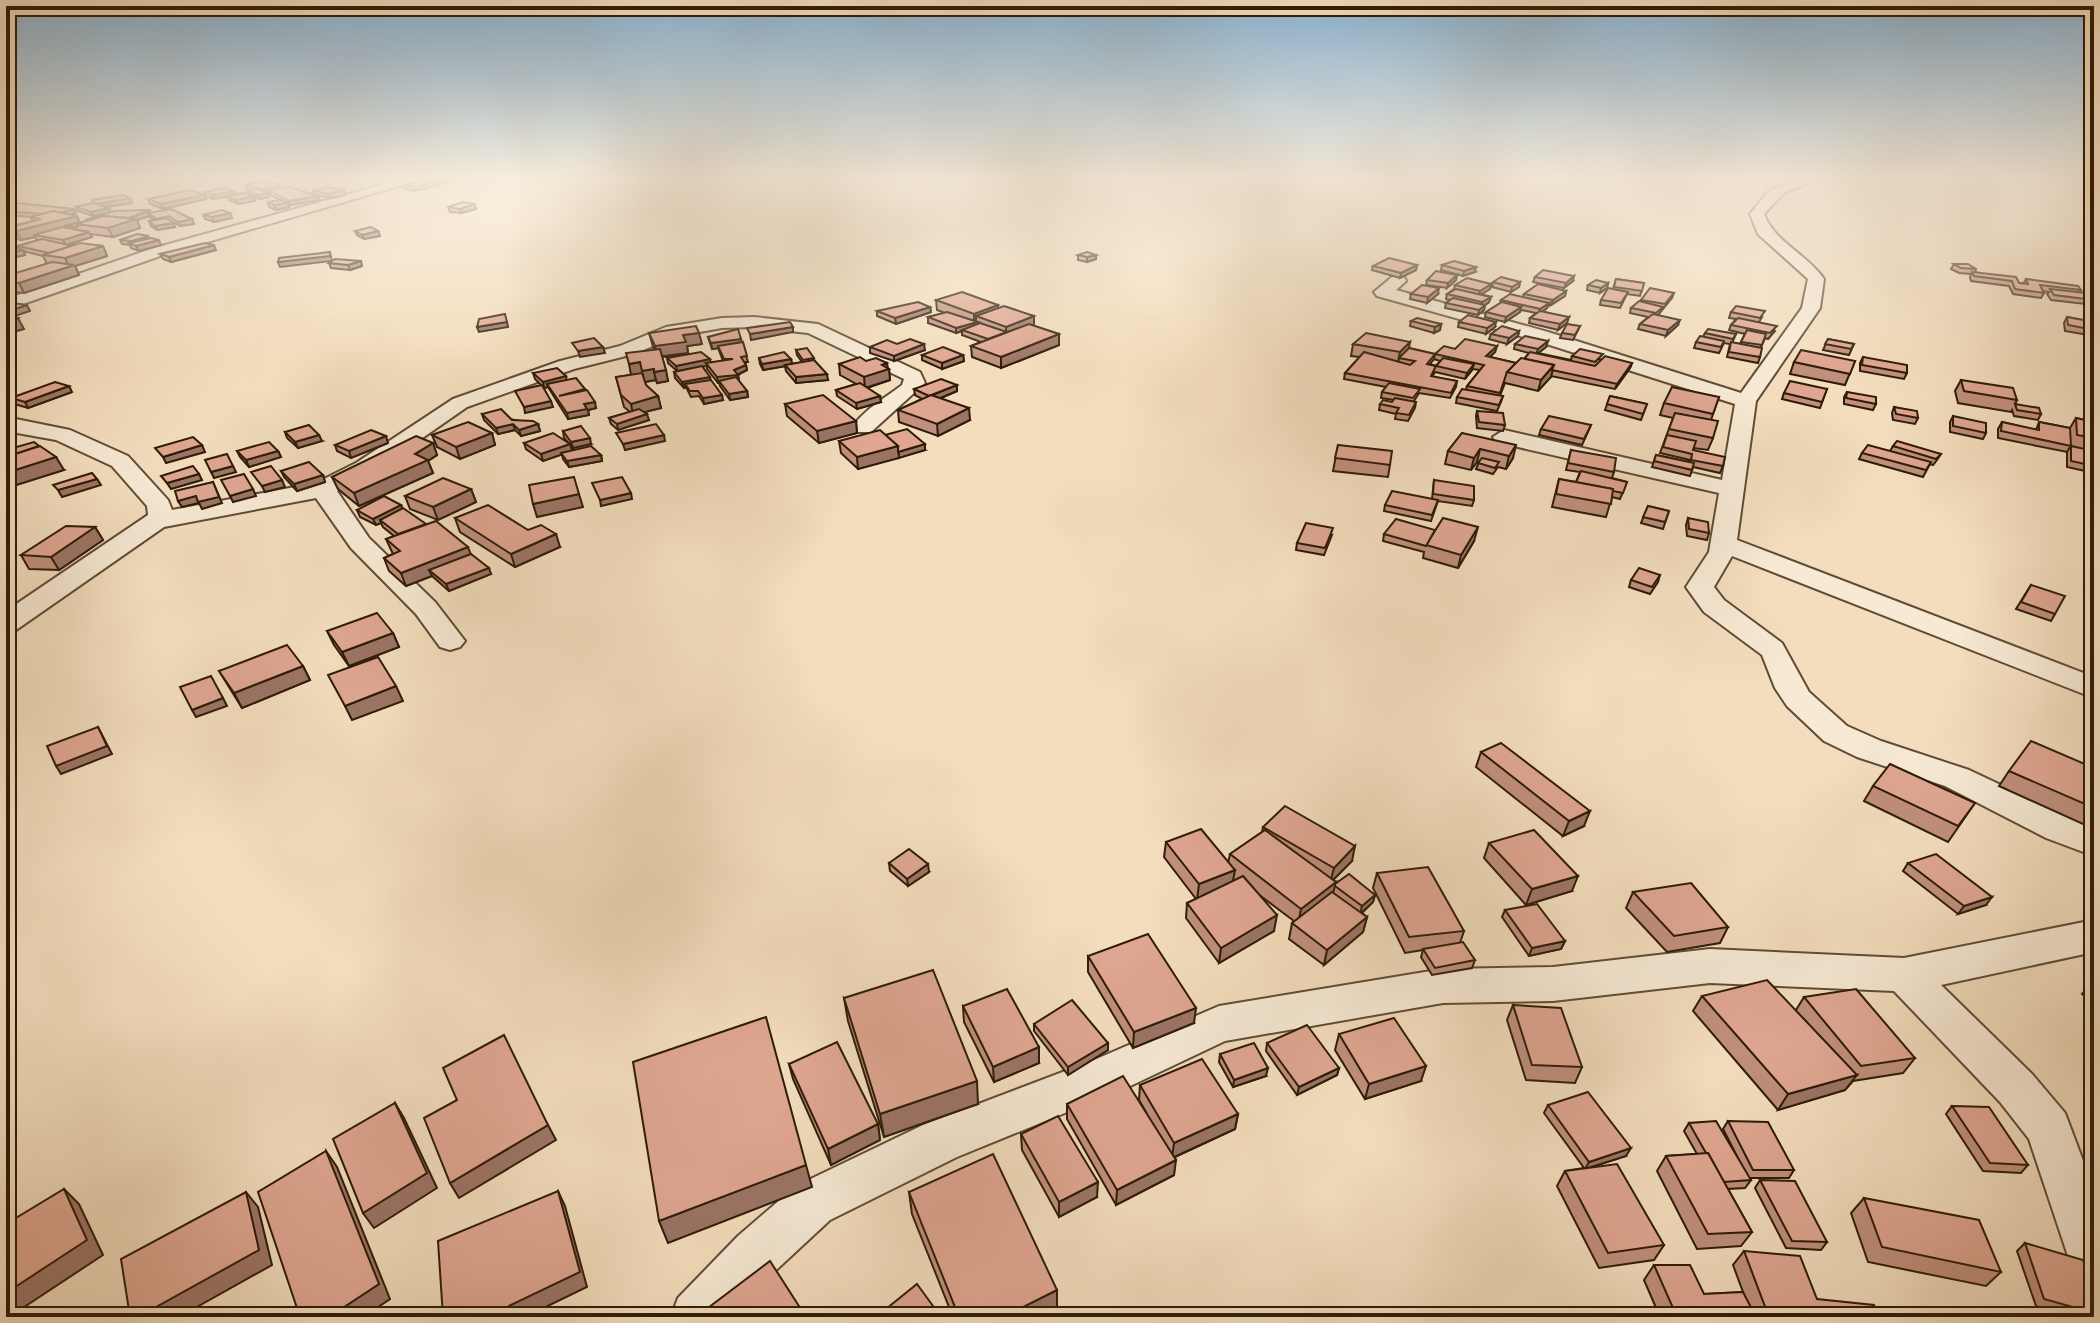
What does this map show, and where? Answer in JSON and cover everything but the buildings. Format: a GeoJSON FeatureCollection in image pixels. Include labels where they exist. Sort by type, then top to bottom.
{"type":"FeatureCollection","features":[{"type":"Feature","properties":{"kind":"street"},"geometry":{"type":"LineString","coordinates":[[6,305],[195,241]]}},
{"type":"Feature","properties":{"kind":"street"},"geometry":{"type":"LineString","coordinates":[[1778,241],[1811,272],[1816,279],[1816,289],[1811,308],[1746,401],[1722,552],[1700,587],[1704,598],[1772,649],[1783,667],[1786,681],[1824,726],[1877,750],[1956,777],[2056,829],[2094,843]]}},
{"type":"Feature","properties":{"kind":"street"},"geometry":{"type":"LineString","coordinates":[[1398,281],[1383,292],[1541,336],[1746,401]]}},
{"type":"Feature","properties":{"kind":"street"},"geometry":{"type":"LineString","coordinates":[[156,521],[323,489],[364,468],[449,409],[477,395],[567,365],[627,350],[673,331],[722,323],[775,322],[812,328],[913,376],[915,383],[909,390],[870,416],[863,427]]}},
{"type":"Feature","properties":{"kind":"street"},"geometry":{"type":"LineString","coordinates":[[6,424],[62,435],[120,461],[159,505],[160,515],[156,521],[6,624]]}},
{"type":"Feature","properties":{"kind":"street"},"geometry":{"type":"LineString","coordinates":[[1504,437],[1731,489]]}},
{"type":"Feature","properties":{"kind":"street"},"geometry":{"type":"LineString","coordinates":[[323,489],[372,558],[445,629],[450,641]]}},
{"type":"Feature","properties":{"kind":"street"},"geometry":{"type":"LineString","coordinates":[[1722,543],[2094,688]]}},
{"type":"Feature","properties":{"kind":"street"},"geometry":{"type":"LineString","coordinates":[[697,1317],[756,1254],[813,1203],[940,1141],[1110,1074],[1219,1024],[1443,986],[1553,984],[1710,966],[1904,975],[2033,951],[2094,936]]}},
{"type":"Feature","properties":{"kind":"street"},"geometry":{"type":"LineString","coordinates":[[1904,975],[2016,1088],[2049,1128],[2094,1262]]}}]}
